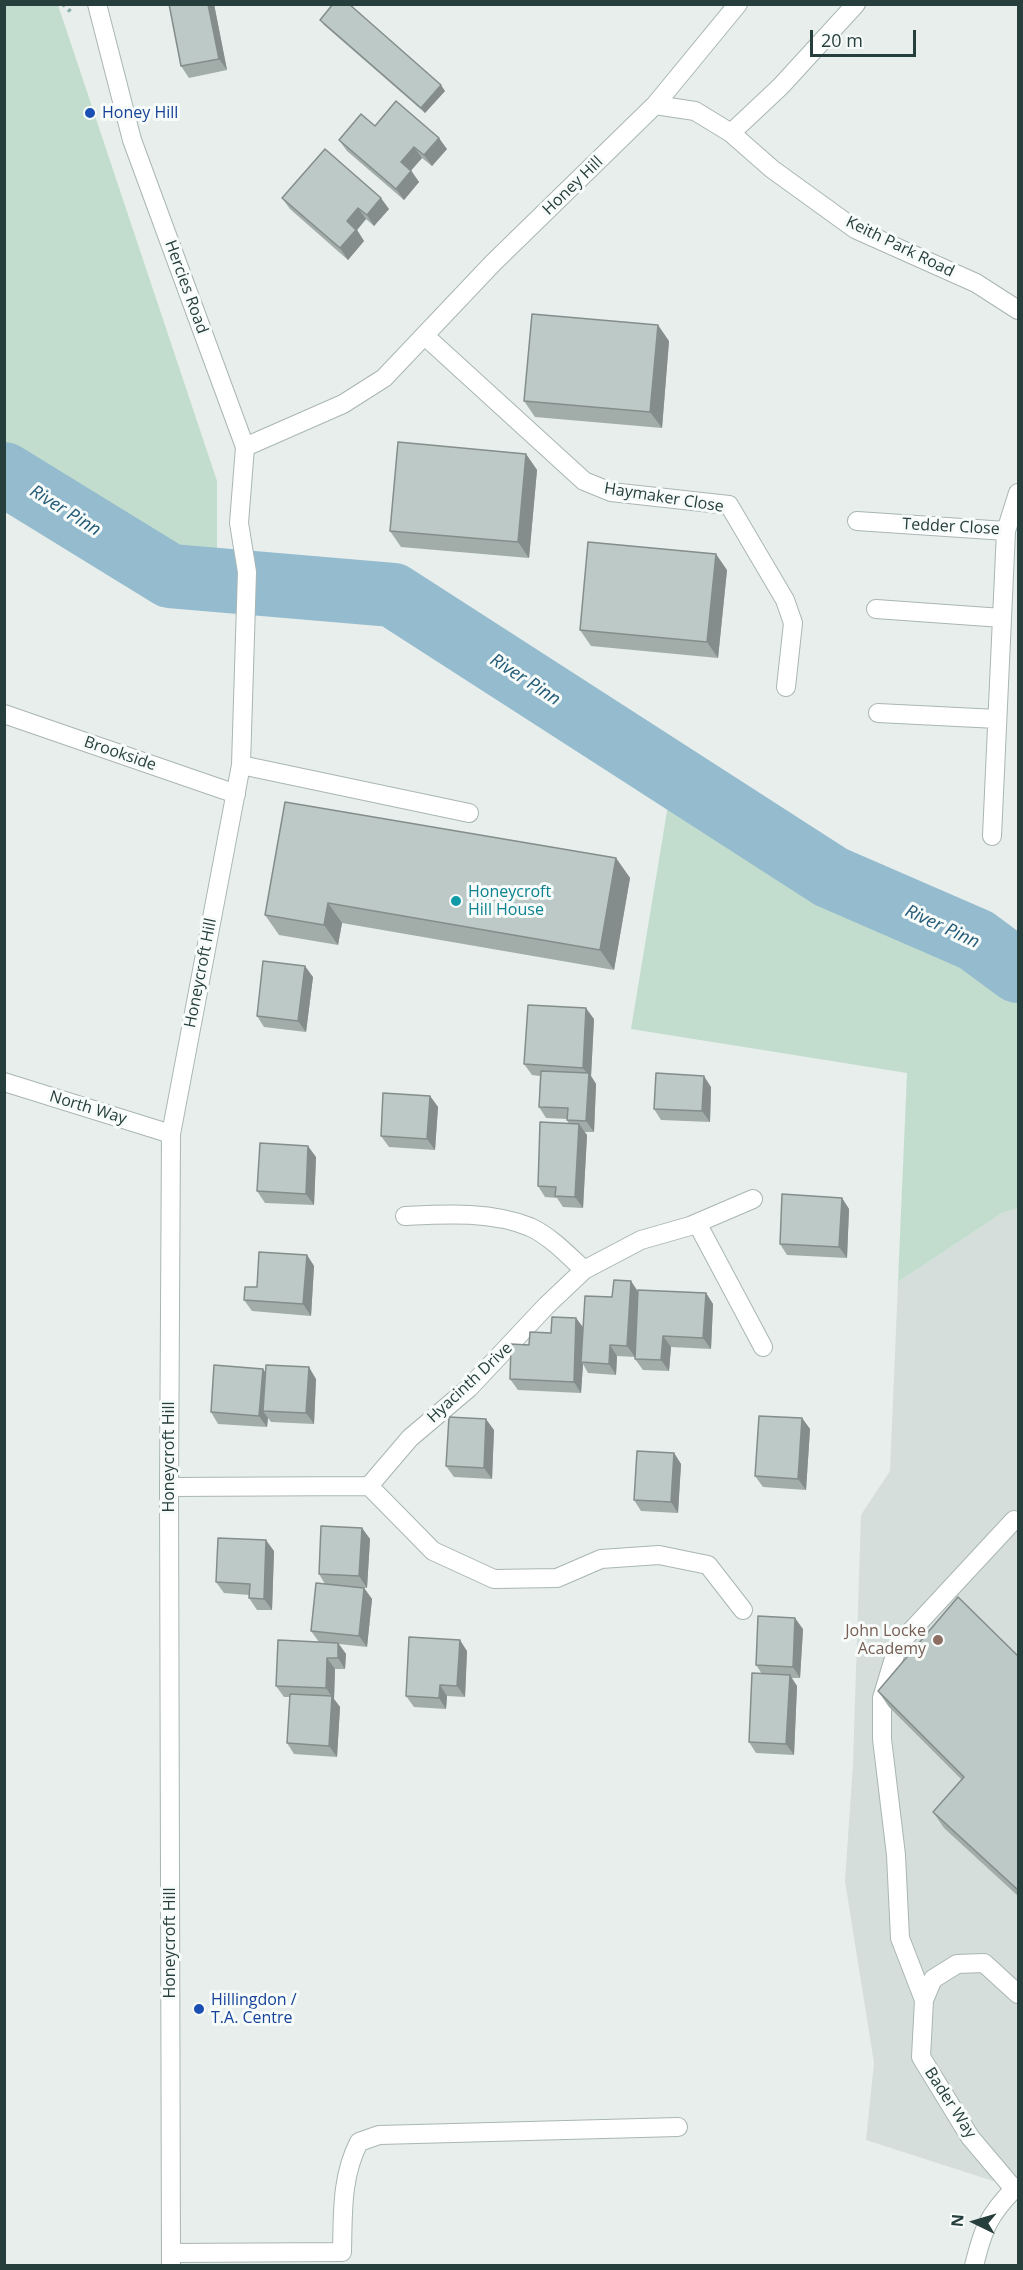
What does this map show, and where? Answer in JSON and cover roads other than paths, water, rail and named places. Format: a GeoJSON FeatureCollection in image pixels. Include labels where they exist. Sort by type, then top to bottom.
{"type":"FeatureCollection","features":[{"type":"Feature","properties":{"kind":"street","name":"Hercies Road"},"geometry":{"type":"LineString","coordinates":[[97,4],[132,140],[245,447],[239,523],[248,572],[246,654]]}},
{"type":"Feature","properties":{"kind":"street","name":"Honey Hill"},"geometry":{"type":"LineString","coordinates":[[245,447],[343,404],[384,378],[494,263],[655,105],[738,4]]}},
{"type":"Feature","properties":{"kind":"street"},"geometry":{"type":"LineString","coordinates":[[731,133],[781,86],[856,4]]}},
{"type":"Feature","properties":{"kind":"street","name":"Keith Park Road"},"geometry":{"type":"LineString","coordinates":[[655,105],[695,111],[731,133],[772,169],[855,229],[976,283],[1018,310]]}},
{"type":"Feature","properties":{"kind":"street","name":"Haymaker Close"},"geometry":{"type":"LineString","coordinates":[[425,336],[584,482],[611,492],[729,505],[785,600],[792,623],[786,687]]}},
{"type":"Feature","properties":{"kind":"street","name":"Tedder Close"},"geometry":{"type":"LineString","coordinates":[[857,521],[1006,531],[1018,493]]}},
{"type":"Feature","properties":{"kind":"street"},"geometry":{"type":"LineString","coordinates":[[992,836],[1006,531]]}},
{"type":"Feature","properties":{"kind":"street"},"geometry":{"type":"LineString","coordinates":[[876,609],[1002,618]]}},
{"type":"Feature","properties":{"kind":"street","name":"Honeycroft Hill"},"geometry":{"type":"LineString","coordinates":[[171,2259],[169,1487],[171,1134],[241,765],[246,654]]}},
{"type":"Feature","properties":{"kind":"street"},"geometry":{"type":"LineString","coordinates":[[878,712],[997,718]]}},
{"type":"Feature","properties":{"kind":"street","name":"Brookside"},"geometry":{"type":"LineString","coordinates":[[4,714],[236,794]]}},
{"type":"Feature","properties":{"kind":"street"},"geometry":{"type":"LineString","coordinates":[[241,765],[469,813]]}},
{"type":"Feature","properties":{"kind":"street","name":"North Way"},"geometry":{"type":"LineString","coordinates":[[4,1082],[171,1134]]}},
{"type":"Feature","properties":{"kind":"street","name":"Hyacinth Drive"},"geometry":{"type":"LineString","coordinates":[[369,1486],[410,1438],[469,1388],[547,1305],[584,1270],[641,1240],[696,1223],[753,1199]]}},
{"type":"Feature","properties":{"kind":"street"},"geometry":{"type":"LineString","coordinates":[[405,1216],[450,1214],[500,1218],[531,1227],[558,1246],[584,1270]]}},
{"type":"Feature","properties":{"kind":"street"},"geometry":{"type":"LineString","coordinates":[[696,1223],[763,1347]]}},
{"type":"Feature","properties":{"kind":"street"},"geometry":{"type":"LineString","coordinates":[[169,1487],[369,1486],[433,1551],[494,1579],[557,1578],[601,1559],[658,1555],[708,1565],[743,1610]]}},
{"type":"Feature","properties":{"kind":"street"},"geometry":{"type":"LineString","coordinates":[[924,2000],[900,1938],[896,1855],[882,1739],[882,1698],[898,1645],[1014,1520]]}},
{"type":"Feature","properties":{"kind":"street"},"geometry":{"type":"LineString","coordinates":[[924,2000],[933,1979],[957,1964],[984,1963],[1018,1994]]}},
{"type":"Feature","properties":{"kind":"street","name":"Bader Way"},"geometry":{"type":"LineString","coordinates":[[924,2000],[921,2057],[970,2137],[1016,2189]]}},
{"type":"Feature","properties":{"kind":"street"},"geometry":{"type":"LineString","coordinates":[[171,2259],[342,2259],[345,2176],[350,2159],[359,2142],[379,2135],[678,2127]]}},
{"type":"Feature","properties":{"kind":"street"},"geometry":{"type":"LineString","coordinates":[[974,2265],[983,2229],[997,2207],[1016,2189]]}},
{"type":"Feature","properties":{"kind":"waterway","name":"River Pinn"},"geometry":{"type":"LineString","coordinates":[[4,474],[170,576],[393,595],[831,877],[976,940],[1018,971]]}},
{"type":"Feature","properties":{"kind":"place","name":"Honey Hill"},"geometry":{"type":"Point","coordinates":[90,113]}},
{"type":"Feature","properties":{"kind":"place","name":"Honeycroft Hill House"},"geometry":{"type":"Point","coordinates":[456,901]}},
{"type":"Feature","properties":{"kind":"place","name":"John Locke Academy"},"geometry":{"type":"Point","coordinates":[938,1640]}},
{"type":"Feature","properties":{"kind":"place","name":"Hillingdon / T.A. Centre"},"geometry":{"type":"Point","coordinates":[199,2009]}}]}
